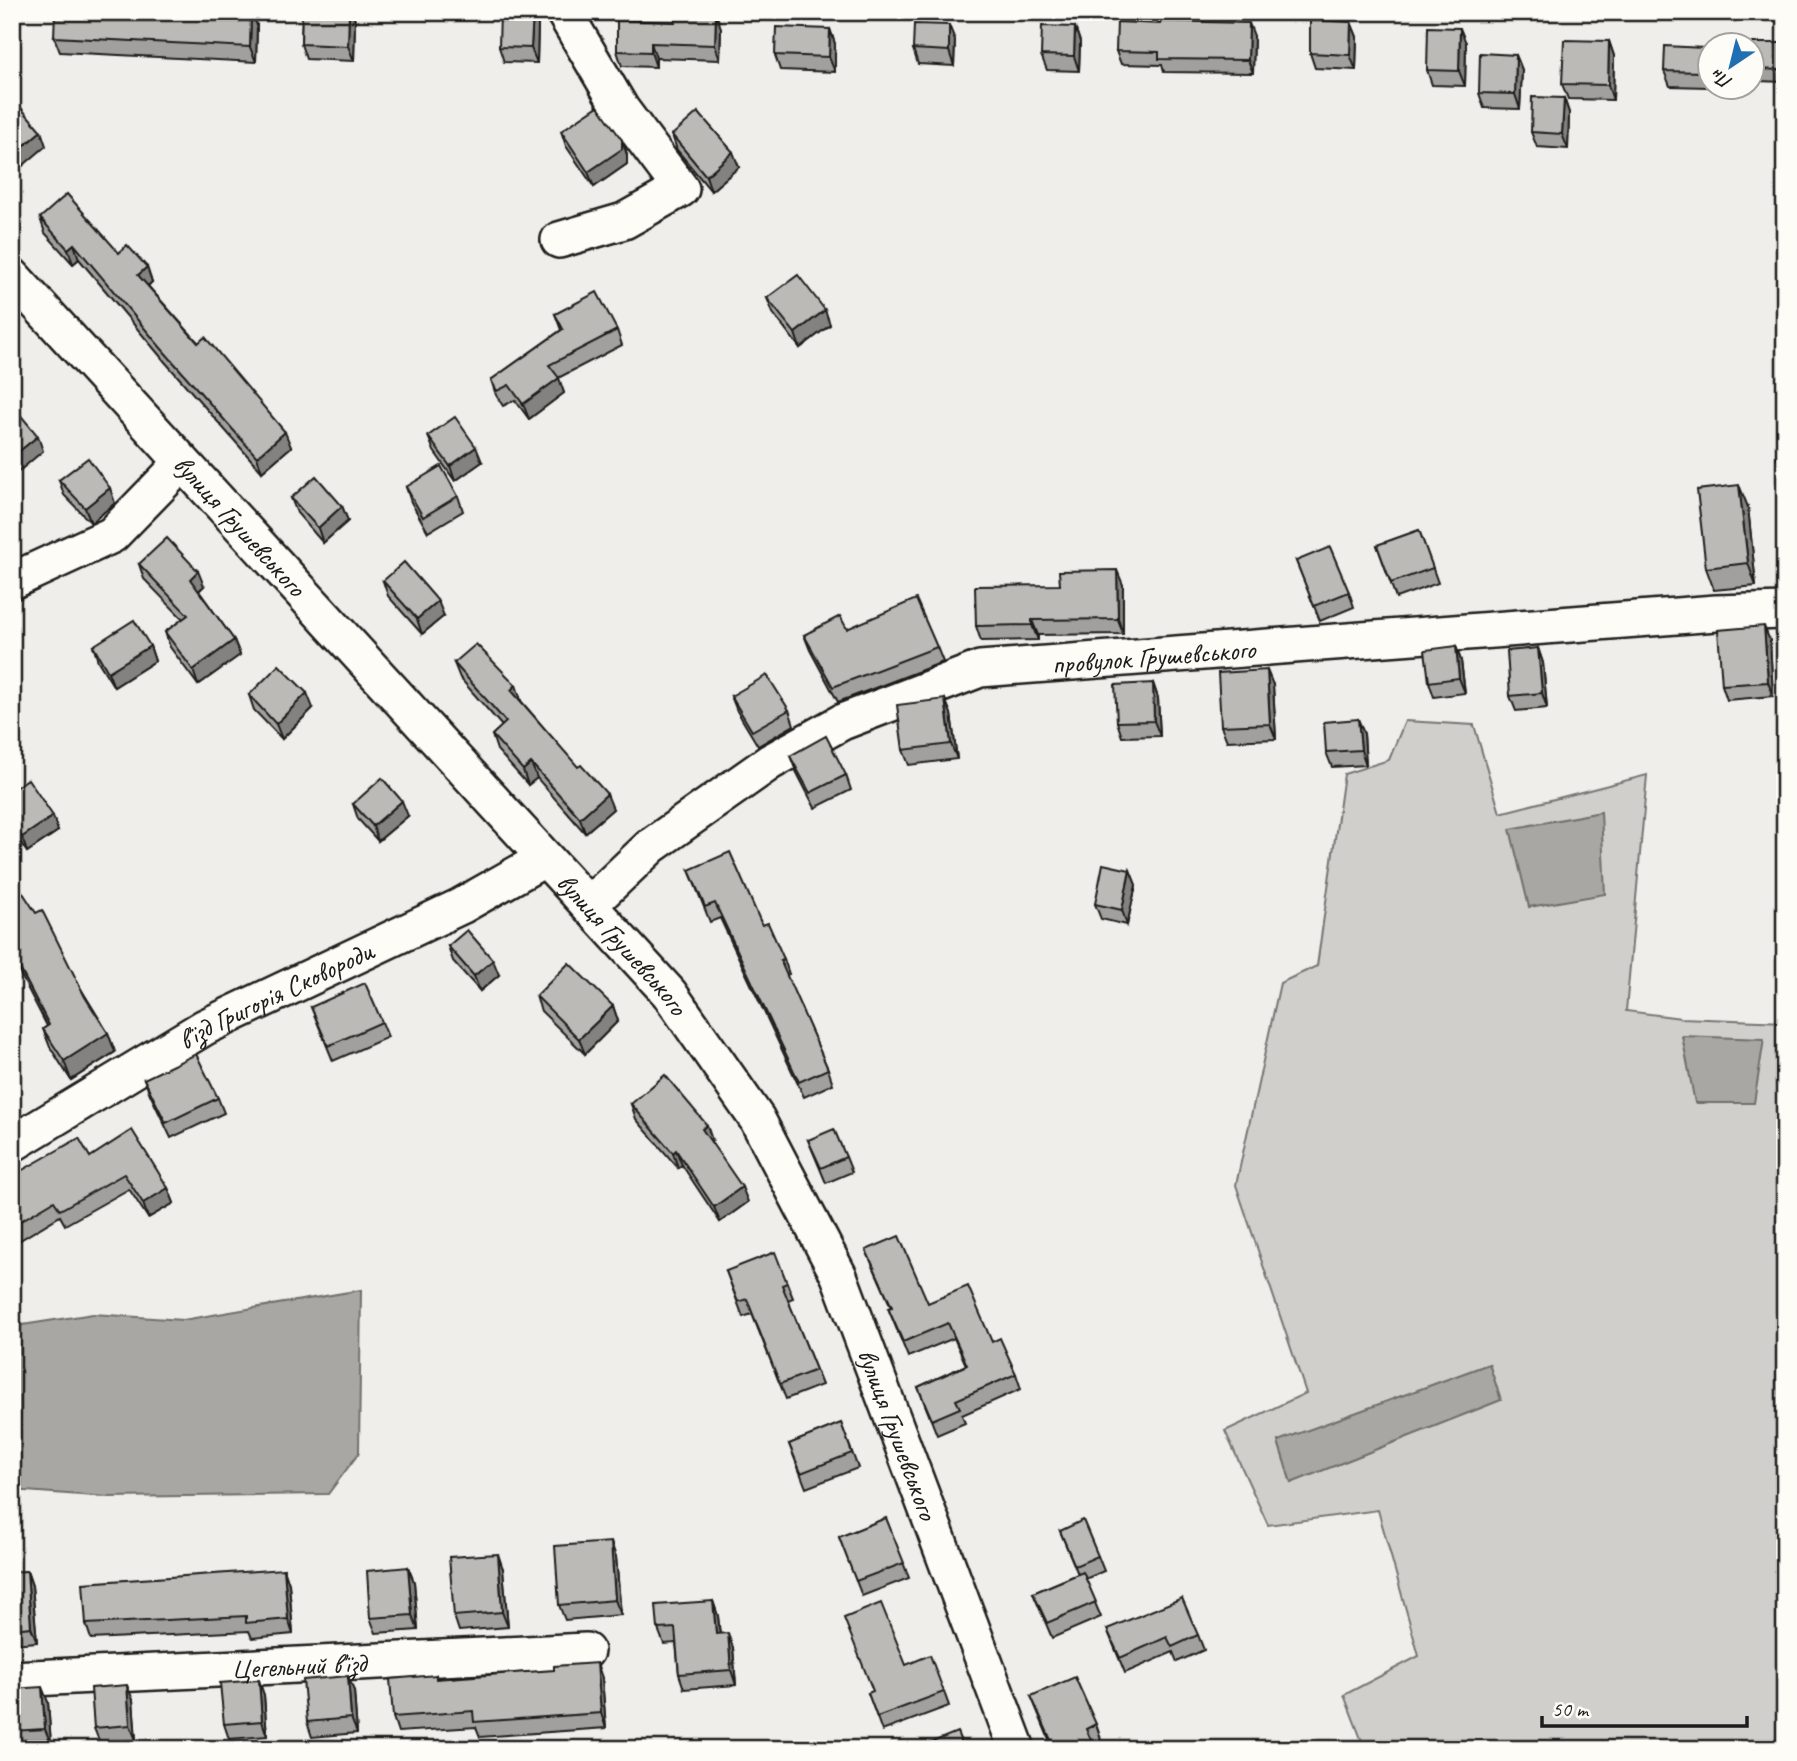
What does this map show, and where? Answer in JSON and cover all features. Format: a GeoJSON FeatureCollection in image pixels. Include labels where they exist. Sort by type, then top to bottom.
{"type":"FeatureCollection","features":[{"type":"Feature","properties":{"kind":"street"},"geometry":{"type":"LineString","coordinates":[[559,240],[624,221],[681,189],[621,109],[564,12]]}},
{"type":"Feature","properties":{"kind":"street","name":"вулиця Грушевського"},"geometry":{"type":"LineString","coordinates":[[12,276],[669,993],[757,1119],[839,1276],[1017,1749]]}},
{"type":"Feature","properties":{"kind":"street"},"geometry":{"type":"LineString","coordinates":[[12,580],[112,535],[182,463]]}},
{"type":"Feature","properties":{"kind":"street","name":"провулок Грушевського"},"geometry":{"type":"LineString","coordinates":[[590,904],[650,846],[770,762],[842,722],[980,668],[1716,613],[1785,611]]}},
{"type":"Feature","properties":{"kind":"street","name":"в'їзд Григорія Сковороди"},"geometry":{"type":"LineString","coordinates":[[12,1144],[205,1027],[461,906],[544,859]]}},
{"type":"Feature","properties":{"kind":"street","name":"Цегельний в'їзд"},"geometry":{"type":"LineString","coordinates":[[12,1679],[586,1651]]}},
{"type":"Feature","properties":{"kind":"shaded area"},"geometry":{"type":"Polygon","coordinates":[[[1405,721],[1474,725],[1500,813],[1647,775],[1626,1011],[1681,1018],[1785,1022],[1785,1749],[1365,1749],[1344,1695],[1419,1656],[1378,1510],[1268,1525],[1225,1431],[1306,1393],[1236,1185],[1280,983],[1317,966],[1344,774],[1389,760],[1405,721]],[[1489,1364],[1278,1441],[1291,1483],[1501,1400],[1489,1364]]]}},
{"type":"Feature","properties":{"kind":"shaded area"},"geometry":{"type":"Polygon","coordinates":[[[1601,812],[1605,894],[1529,907],[1510,829],[1601,812]]]}},
{"type":"Feature","properties":{"kind":"shaded area"},"geometry":{"type":"Polygon","coordinates":[[[1682,1036],[1764,1039],[1754,1103],[1695,1103],[1682,1036]]]}},
{"type":"Feature","properties":{"kind":"shaded area"},"geometry":{"type":"Polygon","coordinates":[[[361,1290],[359,1453],[328,1494],[109,1497],[12,1490],[12,1329],[16,1326],[93,1314],[183,1320],[361,1290]]]}},
{"type":"Feature","properties":{"kind":"shaded area"},"geometry":{"type":"Polygon","coordinates":[[[1489,1364],[1501,1400],[1291,1483],[1278,1441],[1489,1364]]]}},
{"type":"Feature","properties":{"kind":"building"},"geometry":{"type":"Polygon","coordinates":[[[55,12],[251,12],[250,47],[54,37],[55,12]]]}},
{"type":"Feature","properties":{"kind":"building"},"geometry":{"type":"Polygon","coordinates":[[[302,12],[349,12],[348,46],[301,44],[302,12]]]}},
{"type":"Feature","properties":{"kind":"building"},"geometry":{"type":"Polygon","coordinates":[[[500,12],[533,12],[531,48],[499,47],[500,12]]]}},
{"type":"Feature","properties":{"kind":"building"},"geometry":{"type":"Polygon","coordinates":[[[676,12],[716,13],[715,45],[651,43],[651,52],[617,51],[617,20],[675,22],[676,12]]]}},
{"type":"Feature","properties":{"kind":"building"},"geometry":{"type":"Polygon","coordinates":[[[1310,20],[1351,22],[1350,55],[1310,53],[1310,20]]]}},
{"type":"Feature","properties":{"kind":"building"},"geometry":{"type":"Polygon","coordinates":[[[1160,21],[1249,23],[1248,60],[1159,59],[1159,52],[1116,51],[1117,22],[1160,24],[1160,21]]]}},
{"type":"Feature","properties":{"kind":"building"},"geometry":{"type":"Polygon","coordinates":[[[914,24],[949,25],[949,51],[913,49],[914,24]]]}},
{"type":"Feature","properties":{"kind":"building"},"geometry":{"type":"Polygon","coordinates":[[[1042,26],[1075,27],[1074,56],[1041,55],[1042,26]]]}},
{"type":"Feature","properties":{"kind":"building"},"geometry":{"type":"Polygon","coordinates":[[[776,27],[830,29],[829,57],[775,55],[776,27]]]}},
{"type":"Feature","properties":{"kind":"building"},"geometry":{"type":"Polygon","coordinates":[[[1428,27],[1460,28],[1459,71],[1427,70],[1428,27]]]}},
{"type":"Feature","properties":{"kind":"building"},"geometry":{"type":"Polygon","coordinates":[[[1564,40],[1609,41],[1608,85],[1562,84],[1564,40]]]}},
{"type":"Feature","properties":{"kind":"building"},"geometry":{"type":"Polygon","coordinates":[[[1766,43],[1781,43],[1781,49],[1785,49],[1785,70],[1766,69],[1766,43]]]}},
{"type":"Feature","properties":{"kind":"building"},"geometry":{"type":"Polygon","coordinates":[[[1665,46],[1696,48],[1696,72],[1664,71],[1665,46]]]}},
{"type":"Feature","properties":{"kind":"building"},"geometry":{"type":"Polygon","coordinates":[[[1480,53],[1516,55],[1515,94],[1479,93],[1480,53]]]}},
{"type":"Feature","properties":{"kind":"building"},"geometry":{"type":"Polygon","coordinates":[[[1532,97],[1564,98],[1562,134],[1531,132],[1532,97]]]}},
{"type":"Feature","properties":{"kind":"building"},"geometry":{"type":"Polygon","coordinates":[[[598,106],[622,140],[622,149],[588,172],[561,131],[598,106]]]}},
{"type":"Feature","properties":{"kind":"building"},"geometry":{"type":"Polygon","coordinates":[[[21,108],[41,131],[12,156],[12,116],[21,108]]]}},
{"type":"Feature","properties":{"kind":"building"},"geometry":{"type":"Polygon","coordinates":[[[698,112],[733,152],[706,176],[672,135],[698,112]]]}},
{"type":"Feature","properties":{"kind":"building"},"geometry":{"type":"Polygon","coordinates":[[[67,194],[119,253],[127,245],[147,267],[138,275],[198,343],[205,337],[285,432],[257,457],[74,244],[68,249],[40,218],[67,194]]]}},
{"type":"Feature","properties":{"kind":"building"},"geometry":{"type":"Polygon","coordinates":[[[798,275],[825,310],[795,333],[767,298],[798,275]]]}},
{"type":"Feature","properties":{"kind":"building"},"geometry":{"type":"Polygon","coordinates":[[[597,292],[617,330],[549,365],[559,378],[523,404],[509,385],[497,391],[491,380],[563,329],[555,314],[597,292]]]}},
{"type":"Feature","properties":{"kind":"building"},"geometry":{"type":"Polygon","coordinates":[[[12,405],[38,436],[12,457],[12,405]]]}},
{"type":"Feature","properties":{"kind":"building"},"geometry":{"type":"Polygon","coordinates":[[[1778,405],[1785,405],[1785,458],[1777,458],[1778,405]]]}},
{"type":"Feature","properties":{"kind":"building"},"geometry":{"type":"Polygon","coordinates":[[[455,417],[476,447],[450,466],[428,436],[455,417]]]}},
{"type":"Feature","properties":{"kind":"building"},"geometry":{"type":"Polygon","coordinates":[[[88,458],[110,488],[85,508],[59,480],[88,458]]]}},
{"type":"Feature","properties":{"kind":"building"},"geometry":{"type":"Polygon","coordinates":[[[441,466],[458,496],[423,517],[406,487],[441,466]]]}},
{"type":"Feature","properties":{"kind":"building"},"geometry":{"type":"Polygon","coordinates":[[[316,476],[342,506],[318,528],[291,498],[316,476]]]}},
{"type":"Feature","properties":{"kind":"building"},"geometry":{"type":"Polygon","coordinates":[[[1739,485],[1748,563],[1706,568],[1697,490],[1739,485]]]}},
{"type":"Feature","properties":{"kind":"building"},"geometry":{"type":"Polygon","coordinates":[[[1419,530],[1433,568],[1391,583],[1377,545],[1419,530]]]}},
{"type":"Feature","properties":{"kind":"building"},"geometry":{"type":"Polygon","coordinates":[[[167,538],[198,571],[190,579],[234,640],[193,670],[165,632],[188,615],[139,564],[167,538]]]}},
{"type":"Feature","properties":{"kind":"building"},"geometry":{"type":"Polygon","coordinates":[[[1330,547],[1349,592],[1314,606],[1296,561],[1330,547]]]}},
{"type":"Feature","properties":{"kind":"building"},"geometry":{"type":"Polygon","coordinates":[[[404,562],[438,601],[417,619],[383,581],[404,562]]]}},
{"type":"Feature","properties":{"kind":"building"},"geometry":{"type":"Polygon","coordinates":[[[1117,570],[1118,619],[1032,620],[1032,625],[976,626],[975,586],[1060,585],[1059,571],[1117,570]]]}},
{"type":"Feature","properties":{"kind":"building"},"geometry":{"type":"Polygon","coordinates":[[[916,599],[937,647],[833,687],[804,635],[840,616],[847,629],[916,599]]]}},
{"type":"Feature","properties":{"kind":"building"},"geometry":{"type":"Polygon","coordinates":[[[134,620],[150,646],[108,672],[93,646],[134,620]]]}},
{"type":"Feature","properties":{"kind":"building"},"geometry":{"type":"Polygon","coordinates":[[[1764,626],[1768,682],[1722,685],[1718,630],[1764,626]]]}},
{"type":"Feature","properties":{"kind":"building"},"geometry":{"type":"Polygon","coordinates":[[[476,644],[516,685],[511,690],[578,767],[581,765],[607,794],[580,818],[531,763],[523,770],[492,735],[506,722],[454,663],[476,644]]]}},
{"type":"Feature","properties":{"kind":"building"},"geometry":{"type":"Polygon","coordinates":[[[1456,646],[1459,678],[1429,682],[1425,650],[1456,646]]]}},
{"type":"Feature","properties":{"kind":"building"},"geometry":{"type":"Polygon","coordinates":[[[1538,648],[1542,693],[1510,696],[1507,651],[1538,648]]]}},
{"type":"Feature","properties":{"kind":"building"},"geometry":{"type":"Polygon","coordinates":[[[279,665],[307,693],[276,724],[249,695],[279,665]]]}},
{"type":"Feature","properties":{"kind":"building"},"geometry":{"type":"Polygon","coordinates":[[[1267,670],[1270,724],[1221,726],[1218,673],[1267,670]]]}},
{"type":"Feature","properties":{"kind":"building"},"geometry":{"type":"Polygon","coordinates":[[[767,675],[789,710],[752,731],[731,696],[767,675]]]}},
{"type":"Feature","properties":{"kind":"building"},"geometry":{"type":"Polygon","coordinates":[[[1153,683],[1154,721],[1117,722],[1115,685],[1153,683]]]}},
{"type":"Feature","properties":{"kind":"building"},"geometry":{"type":"Polygon","coordinates":[[[945,699],[951,744],[903,750],[897,705],[945,699]]]}},
{"type":"Feature","properties":{"kind":"building"},"geometry":{"type":"Polygon","coordinates":[[[1358,719],[1361,750],[1326,752],[1324,722],[1358,719]]]}},
{"type":"Feature","properties":{"kind":"building"},"geometry":{"type":"Polygon","coordinates":[[[826,736],[846,775],[810,793],[790,756],[826,736]]]}},
{"type":"Feature","properties":{"kind":"building"},"geometry":{"type":"Polygon","coordinates":[[[382,778],[402,801],[373,826],[353,804],[382,778]]]}},
{"type":"Feature","properties":{"kind":"building"},"geometry":{"type":"Polygon","coordinates":[[[28,779],[53,816],[22,837],[12,824],[12,790],[28,779]]]}},
{"type":"Feature","properties":{"kind":"building"},"geometry":{"type":"Polygon","coordinates":[[[730,852],[762,925],[768,923],[784,959],[780,960],[828,1069],[799,1082],[715,903],[705,907],[689,870],[730,852]]]}},
{"type":"Feature","properties":{"kind":"building"},"geometry":{"type":"Polygon","coordinates":[[[1103,864],[1130,870],[1122,910],[1095,904],[1103,864]]]}},
{"type":"Feature","properties":{"kind":"building"},"geometry":{"type":"Polygon","coordinates":[[[12,876],[36,913],[42,910],[85,997],[108,1033],[64,1061],[43,1029],[49,1025],[12,953],[12,876]]]}},
{"type":"Feature","properties":{"kind":"building"},"geometry":{"type":"Polygon","coordinates":[[[467,930],[493,960],[474,976],[448,946],[467,930]]]}},
{"type":"Feature","properties":{"kind":"building"},"geometry":{"type":"Polygon","coordinates":[[[569,963],[613,1006],[579,1039],[536,996],[569,963]]]}},
{"type":"Feature","properties":{"kind":"building"},"geometry":{"type":"Polygon","coordinates":[[[365,983],[382,1022],[328,1046],[311,1007],[365,983]]]}},
{"type":"Feature","properties":{"kind":"building"},"geometry":{"type":"Polygon","coordinates":[[[196,1054],[218,1098],[166,1123],[144,1079],[196,1054]]]}},
{"type":"Feature","properties":{"kind":"building"},"geometry":{"type":"Polygon","coordinates":[[[665,1075],[707,1125],[702,1129],[742,1187],[714,1207],[676,1150],[673,1153],[631,1104],[665,1075]]]}},
{"type":"Feature","properties":{"kind":"building"},"geometry":{"type":"Polygon","coordinates":[[[834,1129],[846,1157],[821,1168],[808,1140],[834,1129]]]}},
{"type":"Feature","properties":{"kind":"building"},"geometry":{"type":"Polygon","coordinates":[[[132,1130],[168,1188],[143,1203],[124,1174],[60,1210],[54,1201],[12,1226],[12,1176],[79,1138],[90,1157],[132,1130]]]}},
{"type":"Feature","properties":{"kind":"building"},"geometry":{"type":"Polygon","coordinates":[[[899,1236],[928,1303],[968,1286],[992,1342],[1000,1338],[1016,1374],[956,1400],[960,1408],[932,1420],[918,1387],[967,1365],[948,1323],[903,1342],[888,1308],[892,1307],[866,1250],[899,1236]]]}},
{"type":"Feature","properties":{"kind":"building"},"geometry":{"type":"Polygon","coordinates":[[[775,1252],[787,1283],[782,1285],[816,1370],[780,1384],[747,1299],[738,1302],[726,1271],[775,1252]]]}},
{"type":"Feature","properties":{"kind":"building"},"geometry":{"type":"Polygon","coordinates":[[[841,1423],[852,1453],[801,1473],[789,1444],[841,1423]]]}},
{"type":"Feature","properties":{"kind":"building"},"geometry":{"type":"Polygon","coordinates":[[[886,1518],[904,1563],[856,1581],[839,1537],[886,1518]]]}},
{"type":"Feature","properties":{"kind":"building"},"geometry":{"type":"Polygon","coordinates":[[[1083,1520],[1098,1556],[1075,1566],[1060,1531],[1083,1520]]]}},
{"type":"Feature","properties":{"kind":"building"},"geometry":{"type":"Polygon","coordinates":[[[611,1542],[615,1600],[559,1605],[555,1546],[611,1542]]]}},
{"type":"Feature","properties":{"kind":"building"},"geometry":{"type":"Polygon","coordinates":[[[498,1554],[502,1612],[454,1616],[449,1557],[498,1554]]]}},
{"type":"Feature","properties":{"kind":"building"},"geometry":{"type":"Polygon","coordinates":[[[408,1567],[412,1615],[370,1618],[367,1571],[408,1567]]]}},
{"type":"Feature","properties":{"kind":"building"},"geometry":{"type":"Polygon","coordinates":[[[284,1569],[288,1619],[246,1623],[246,1616],[86,1624],[83,1583],[284,1569]]]}},
{"type":"Feature","properties":{"kind":"building"},"geometry":{"type":"Polygon","coordinates":[[[27,1571],[31,1627],[12,1629],[12,1572],[27,1571]]]}},
{"type":"Feature","properties":{"kind":"building"},"geometry":{"type":"Polygon","coordinates":[[[1083,1572],[1096,1602],[1047,1623],[1033,1593],[1083,1572]]]}},
{"type":"Feature","properties":{"kind":"building"},"geometry":{"type":"Polygon","coordinates":[[[1182,1598],[1198,1635],[1172,1647],[1167,1637],[1120,1658],[1107,1629],[1182,1598]]]}},
{"type":"Feature","properties":{"kind":"building"},"geometry":{"type":"Polygon","coordinates":[[[713,1601],[716,1634],[728,1633],[731,1670],[679,1674],[675,1628],[658,1629],[656,1605],[713,1601]]]}},
{"type":"Feature","properties":{"kind":"building"},"geometry":{"type":"Polygon","coordinates":[[[881,1603],[906,1665],[930,1655],[944,1692],[877,1717],[868,1693],[873,1691],[844,1618],[881,1603]]]}},
{"type":"Feature","properties":{"kind":"building"},"geometry":{"type":"Polygon","coordinates":[[[597,1663],[601,1713],[474,1722],[473,1711],[393,1717],[390,1679],[436,1675],[436,1679],[554,1670],[554,1666],[597,1663]]]}},
{"type":"Feature","properties":{"kind":"building"},"geometry":{"type":"Polygon","coordinates":[[[348,1676],[351,1718],[307,1722],[303,1680],[348,1676]]]}},
{"type":"Feature","properties":{"kind":"building"},"geometry":{"type":"Polygon","coordinates":[[[1075,1677],[1096,1724],[1086,1729],[1095,1749],[1055,1749],[1031,1696],[1075,1677]]]}},
{"type":"Feature","properties":{"kind":"building"},"geometry":{"type":"Polygon","coordinates":[[[259,1680],[262,1721],[224,1724],[220,1683],[259,1680]]]}},
{"type":"Feature","properties":{"kind":"building"},"geometry":{"type":"Polygon","coordinates":[[[127,1685],[130,1725],[94,1728],[91,1688],[127,1685]]]}},
{"type":"Feature","properties":{"kind":"building"},"geometry":{"type":"Polygon","coordinates":[[[42,1687],[45,1729],[12,1731],[12,1689],[42,1687]]]}},
{"type":"Feature","properties":{"kind":"building"},"geometry":{"type":"Polygon","coordinates":[[[957,1732],[964,1749],[927,1749],[925,1745],[957,1732]]]}}]}
